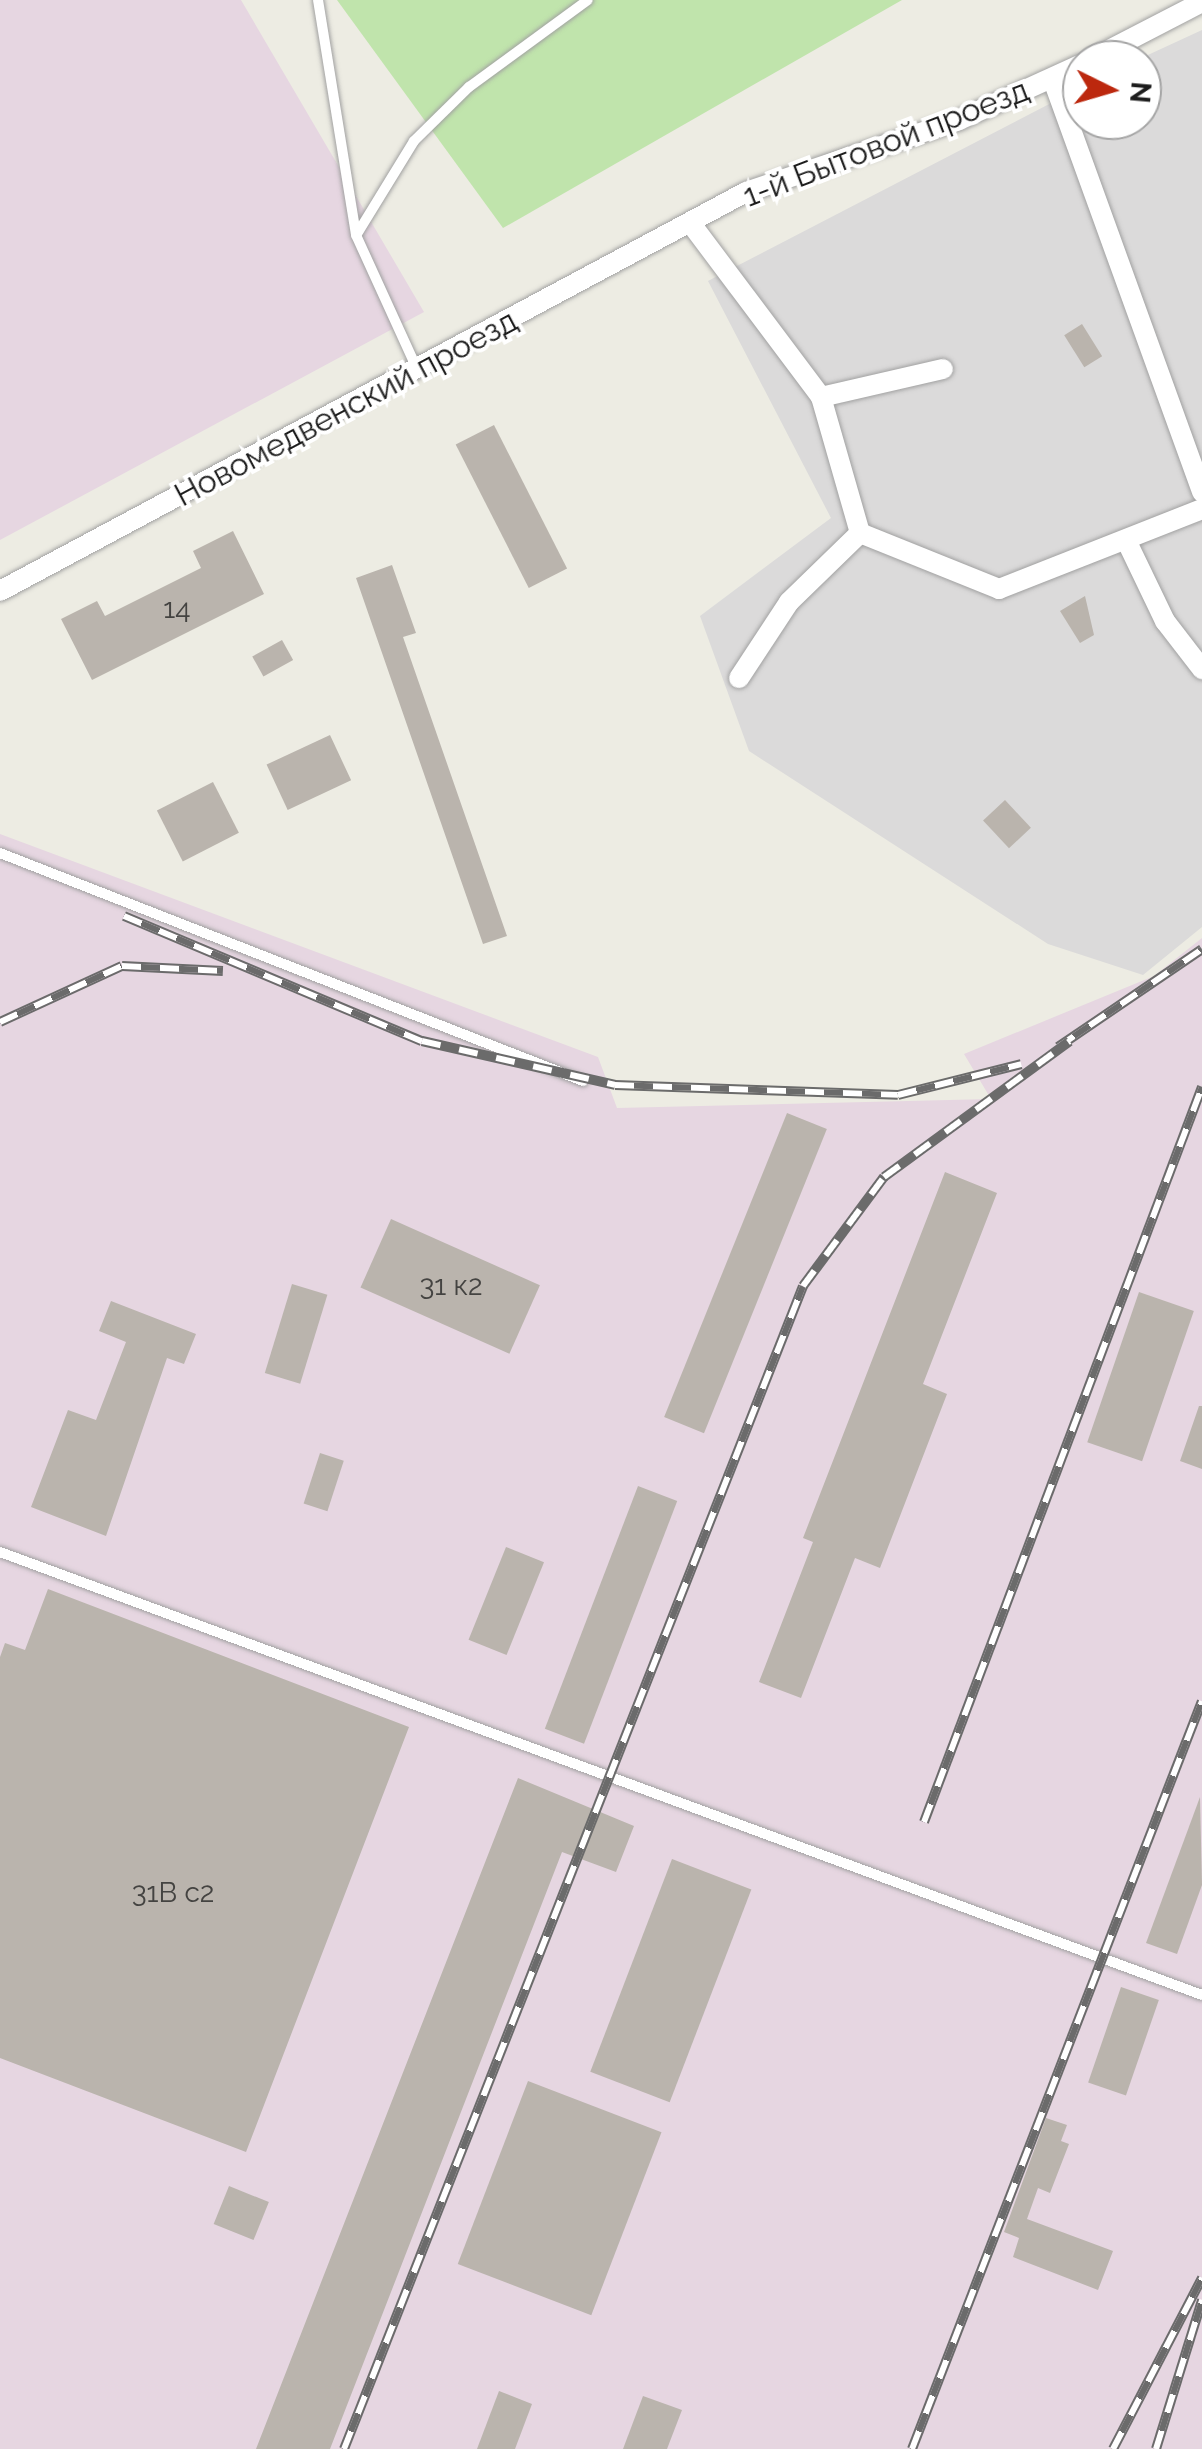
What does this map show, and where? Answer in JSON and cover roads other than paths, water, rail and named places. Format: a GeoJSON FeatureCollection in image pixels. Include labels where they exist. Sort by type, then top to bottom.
{"type":"FeatureCollection","features":[{"type":"Feature","properties":{"kind":"street"},"geometry":{"type":"LineString","coordinates":[[1129,40],[1202,2]]}},
{"type":"Feature","properties":{"kind":"street","name":"1-й Бытовой проезд"},"geometry":{"type":"LineString","coordinates":[[692,225],[746,192],[1062,75]]}},
{"type":"Feature","properties":{"kind":"street"},"geometry":{"type":"LineString","coordinates":[[1053,80],[1202,492]]}},
{"type":"Feature","properties":{"kind":"street"},"geometry":{"type":"LineString","coordinates":[[692,225],[821,397],[860,533]]}},
{"type":"Feature","properties":{"kind":"street","name":"Новомедвенский проезд"},"geometry":{"type":"LineString","coordinates":[[0,590],[692,225]]}},
{"type":"Feature","properties":{"kind":"street"},"geometry":{"type":"LineString","coordinates":[[821,397],[943,368]]}},
{"type":"Feature","properties":{"kind":"street"},"geometry":{"type":"LineString","coordinates":[[860,533],[999,589],[1127,542],[1202,509]]}},
{"type":"Feature","properties":{"kind":"street"},"geometry":{"type":"LineString","coordinates":[[739,678],[790,602],[860,533]]}},
{"type":"Feature","properties":{"kind":"street"},"geometry":{"type":"LineString","coordinates":[[1127,542],[1165,621],[1202,669]]}},
{"type":"Feature","properties":{"kind":"lane"},"geometry":{"type":"LineString","coordinates":[[318,0],[356,235],[418,370]]}},
{"type":"Feature","properties":{"kind":"lane"},"geometry":{"type":"LineString","coordinates":[[356,235],[414,142],[469,87],[588,0]]}},
{"type":"Feature","properties":{"kind":"lane"},"geometry":{"type":"LineString","coordinates":[[0,854],[582,1081]]}},
{"type":"Feature","properties":{"kind":"lane"},"geometry":{"type":"LineString","coordinates":[[0,1552],[1202,1995]]}},
{"type":"Feature","properties":{"kind":"railway"},"geometry":{"type":"LineString","coordinates":[[124,916],[422,1041],[615,1085],[898,1095],[1021,1064]]}},
{"type":"Feature","properties":{"kind":"railway"},"geometry":{"type":"LineString","coordinates":[[1058,1047],[1202,949]]}},
{"type":"Feature","properties":{"kind":"railway"},"geometry":{"type":"LineString","coordinates":[[0,1022],[122,966],[223,971]]}},
{"type":"Feature","properties":{"kind":"railway"},"geometry":{"type":"LineString","coordinates":[[344,2449],[803,1286],[884,1177],[1070,1041]]}},
{"type":"Feature","properties":{"kind":"railway"},"geometry":{"type":"LineString","coordinates":[[924,1822],[1202,1087]]}},
{"type":"Feature","properties":{"kind":"railway"},"geometry":{"type":"LineString","coordinates":[[912,2449],[1202,1701]]}},
{"type":"Feature","properties":{"kind":"railway"},"geometry":{"type":"LineString","coordinates":[[1113,2449],[1202,2278]]}},
{"type":"Feature","properties":{"kind":"railway"},"geometry":{"type":"LineString","coordinates":[[1156,2449],[1202,2300]]}}]}
